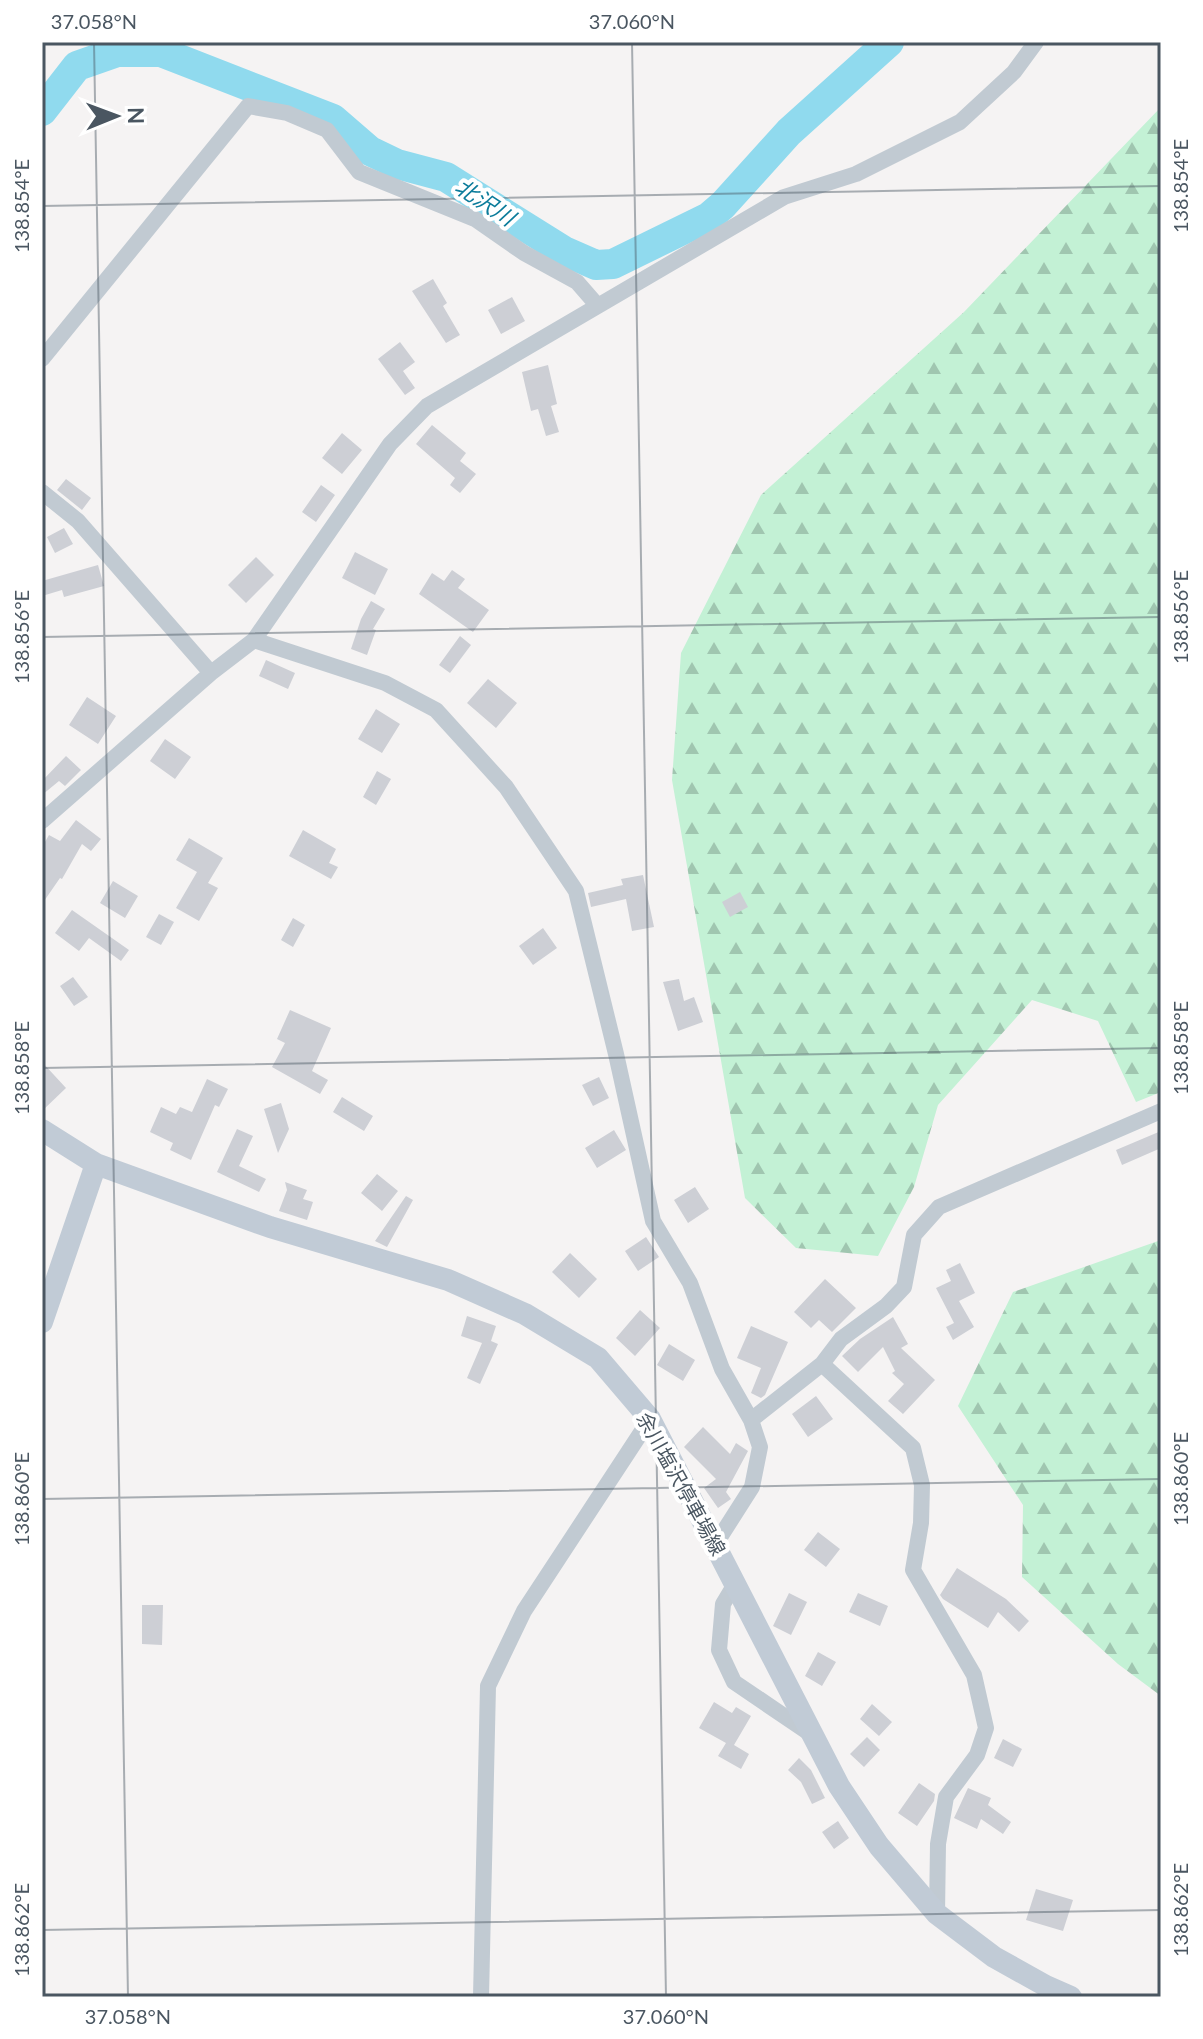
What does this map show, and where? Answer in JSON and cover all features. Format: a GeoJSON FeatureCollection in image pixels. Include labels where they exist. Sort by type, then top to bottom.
{"type":"FeatureCollection","features":[{"type":"Feature","properties":{"kind":"main road","name":"余川塩沢停車場線"},"geometry":{"type":"LineString","coordinates":[[42,1130],[96,1164],[270,1227],[448,1280],[525,1314],[598,1358],[650,1419],[839,1786],[879,1846],[937,1914],[994,1957],[1071,1997]]}},
{"type":"Feature","properties":{"kind":"main road"},"geometry":{"type":"LineString","coordinates":[[42,1322],[96,1164]]}},
{"type":"Feature","properties":{"kind":"street"},"geometry":{"type":"LineString","coordinates":[[42,821],[211,673],[254,640],[390,444],[427,406],[784,197],[856,174],[960,122],[1014,72],[1036,42]]}},
{"type":"Feature","properties":{"kind":"street"},"geometry":{"type":"LineString","coordinates":[[42,359],[248,106],[287,113],[327,130],[359,172],[475,219],[524,253],[577,282],[597,305]]}},
{"type":"Feature","properties":{"kind":"street"},"geometry":{"type":"LineString","coordinates":[[42,492],[78,521],[211,673]]}},
{"type":"Feature","properties":{"kind":"street"},"geometry":{"type":"LineString","coordinates":[[254,640],[385,683],[436,710],[506,787],[576,891],[653,1221],[690,1283],[722,1369],[751,1420],[760,1447],[752,1487],[715,1545]]}},
{"type":"Feature","properties":{"kind":"street"},"geometry":{"type":"LineString","coordinates":[[751,1420],[822,1364],[841,1339],[886,1306],[904,1287],[914,1235],[939,1207],[1161,1111]]}},
{"type":"Feature","properties":{"kind":"street"},"geometry":{"type":"LineString","coordinates":[[822,1364],[913,1448],[922,1485],[921,1523],[913,1570],[974,1675],[986,1728],[977,1755],[946,1797],[938,1844],[937,1914]]}},
{"type":"Feature","properties":{"kind":"street"},"geometry":{"type":"LineString","coordinates":[[481,1997],[488,1686],[524,1611],[650,1419]]}},
{"type":"Feature","properties":{"kind":"street"},"geometry":{"type":"LineString","coordinates":[[735,1584],[723,1604],[719,1650],[734,1682],[812,1735]]}},
{"type":"Feature","properties":{"kind":"green space"},"geometry":{"type":"Polygon","coordinates":[[[1161,107],[1161,1092],[1136,1102],[1098,1021],[1032,1000],[938,1105],[914,1187],[878,1256],[796,1248],[745,1198],[672,780],[681,653],[761,495],[964,312],[1161,107]]]}},
{"type":"Feature","properties":{"kind":"green space"},"geometry":{"type":"Polygon","coordinates":[[[1161,1240],[1161,1696],[1118,1664],[1022,1577],[1023,1505],[958,1406],[1013,1292],[1161,1240]]]}},
{"type":"Feature","properties":{"kind":"building"},"geometry":{"type":"Polygon","coordinates":[[[433,279],[447,303],[443,306],[460,335],[446,343],[412,291],[433,279]]]}},
{"type":"Feature","properties":{"kind":"building"},"geometry":{"type":"Polygon","coordinates":[[[512,297],[525,321],[501,334],[488,310],[512,297]]]}},
{"type":"Feature","properties":{"kind":"building"},"geometry":{"type":"Polygon","coordinates":[[[400,342],[415,362],[403,371],[415,388],[405,395],[378,359],[400,342]]]}},
{"type":"Feature","properties":{"kind":"building"},"geometry":{"type":"Polygon","coordinates":[[[548,365],[557,404],[551,406],[559,432],[546,436],[538,409],[531,411],[522,372],[548,365]]]}},
{"type":"Feature","properties":{"kind":"building"},"geometry":{"type":"Polygon","coordinates":[[[432,425],[466,453],[460,461],[476,474],[460,493],[450,485],[455,478],[416,444],[432,425]]]}},
{"type":"Feature","properties":{"kind":"building"},"geometry":{"type":"Polygon","coordinates":[[[342,433],[362,450],[342,474],[322,458],[342,433]]]}},
{"type":"Feature","properties":{"kind":"building"},"geometry":{"type":"Polygon","coordinates":[[[66,479],[91,498],[82,510],[57,490],[66,479]]]}},
{"type":"Feature","properties":{"kind":"building"},"geometry":{"type":"Polygon","coordinates":[[[321,485],[335,495],[316,522],[302,512],[321,485]]]}},
{"type":"Feature","properties":{"kind":"building"},"geometry":{"type":"Polygon","coordinates":[[[64,528],[73,544],[55,553],[47,537],[64,528]]]}},
{"type":"Feature","properties":{"kind":"building"},"geometry":{"type":"Polygon","coordinates":[[[355,552],[388,569],[375,595],[342,578],[355,552]]]}},
{"type":"Feature","properties":{"kind":"building"},"geometry":{"type":"Polygon","coordinates":[[[256,557],[274,575],[246,603],[228,585],[256,557]]]}},
{"type":"Feature","properties":{"kind":"building"},"geometry":{"type":"Polygon","coordinates":[[[98,565],[104,586],[64,597],[62,590],[42,596],[42,581],[98,565]]]}},
{"type":"Feature","properties":{"kind":"building"},"geometry":{"type":"Polygon","coordinates":[[[452,570],[465,579],[458,588],[489,610],[473,632],[419,594],[432,573],[444,581],[452,570]]]}},
{"type":"Feature","properties":{"kind":"building"},"geometry":{"type":"Polygon","coordinates":[[[371,601],[385,609],[373,629],[376,630],[367,655],[351,649],[371,601]]]}},
{"type":"Feature","properties":{"kind":"building"},"geometry":{"type":"Polygon","coordinates":[[[460,636],[471,645],[450,673],[439,665],[460,636]]]}},
{"type":"Feature","properties":{"kind":"building"},"geometry":{"type":"Polygon","coordinates":[[[266,660],[295,673],[288,689],[259,676],[266,660]]]}},
{"type":"Feature","properties":{"kind":"building"},"geometry":{"type":"Polygon","coordinates":[[[488,679],[517,703],[496,728],[467,703],[488,679]]]}},
{"type":"Feature","properties":{"kind":"building"},"geometry":{"type":"Polygon","coordinates":[[[87,697],[116,716],[98,744],[69,725],[87,697]]]}},
{"type":"Feature","properties":{"kind":"building"},"geometry":{"type":"Polygon","coordinates":[[[376,709],[400,724],[382,753],[358,739],[376,709]]]}},
{"type":"Feature","properties":{"kind":"building"},"geometry":{"type":"Polygon","coordinates":[[[165,739],[191,757],[175,779],[150,761],[165,739]]]}},
{"type":"Feature","properties":{"kind":"building"},"geometry":{"type":"Polygon","coordinates":[[[66,756],[81,770],[65,786],[59,781],[42,795],[42,781],[66,756]]]}},
{"type":"Feature","properties":{"kind":"building"},"geometry":{"type":"Polygon","coordinates":[[[377,771],[391,779],[376,805],[363,797],[377,771]]]}},
{"type":"Feature","properties":{"kind":"building"},"geometry":{"type":"Polygon","coordinates":[[[76,820],[101,839],[91,851],[82,844],[62,879],[42,904],[42,847],[49,835],[60,841],[76,820]]]}},
{"type":"Feature","properties":{"kind":"building"},"geometry":{"type":"Polygon","coordinates":[[[303,830],[336,849],[329,863],[338,867],[331,879],[289,856],[303,830]]]}},
{"type":"Feature","properties":{"kind":"building"},"geometry":{"type":"Polygon","coordinates":[[[189,838],[223,858],[208,883],[218,888],[199,921],[176,908],[197,872],[176,860],[189,838]]]}},
{"type":"Feature","properties":{"kind":"building"},"geometry":{"type":"Polygon","coordinates":[[[643,875],[654,927],[632,931],[626,899],[591,907],[588,893],[623,885],[621,879],[643,875]]]}},
{"type":"Feature","properties":{"kind":"building"},"geometry":{"type":"Polygon","coordinates":[[[113,881],[138,896],[125,918],[100,903],[113,881]]]}},
{"type":"Feature","properties":{"kind":"building"},"geometry":{"type":"Polygon","coordinates":[[[740,892],[748,907],[730,917],[722,902],[740,892]]]}},
{"type":"Feature","properties":{"kind":"building"},"geometry":{"type":"Polygon","coordinates":[[[72,910],[129,950],[121,961],[89,938],[79,951],[55,933],[72,910]]]}},
{"type":"Feature","properties":{"kind":"building"},"geometry":{"type":"Polygon","coordinates":[[[159,914],[174,922],[161,945],[146,937],[159,914]]]}},
{"type":"Feature","properties":{"kind":"building"},"geometry":{"type":"Polygon","coordinates":[[[293,918],[305,925],[293,947],[281,940],[293,918]]]}},
{"type":"Feature","properties":{"kind":"building"},"geometry":{"type":"Polygon","coordinates":[[[543,928],[557,948],[533,965],[519,946],[543,928]]]}},
{"type":"Feature","properties":{"kind":"building"},"geometry":{"type":"Polygon","coordinates":[[[73,977],[88,997],[74,1006],[60,986],[73,977]]]}},
{"type":"Feature","properties":{"kind":"building"},"geometry":{"type":"Polygon","coordinates":[[[679,979],[684,1001],[694,997],[703,1022],[678,1031],[663,982],[679,979]]]}},
{"type":"Feature","properties":{"kind":"building"},"geometry":{"type":"Polygon","coordinates":[[[290,1010],[331,1028],[312,1071],[328,1080],[320,1094],[272,1067],[285,1043],[277,1039],[290,1010]]]}},
{"type":"Feature","properties":{"kind":"building"},"geometry":{"type":"Polygon","coordinates":[[[42,1062],[66,1088],[42,1111],[42,1062]]]}},
{"type":"Feature","properties":{"kind":"building"},"geometry":{"type":"Polygon","coordinates":[[[599,1077],[609,1098],[593,1106],[582,1085],[599,1077]]]}},
{"type":"Feature","properties":{"kind":"building"},"geometry":{"type":"Polygon","coordinates":[[[207,1079],[228,1089],[219,1107],[215,1105],[191,1160],[170,1150],[173,1143],[150,1132],[161,1107],[176,1114],[180,1107],[192,1112],[207,1079]]]}},
{"type":"Feature","properties":{"kind":"building"},"geometry":{"type":"Polygon","coordinates":[[[342,1097],[373,1116],[364,1131],[333,1112],[342,1097]]]}},
{"type":"Feature","properties":{"kind":"building"},"geometry":{"type":"Polygon","coordinates":[[[281,1103],[289,1129],[278,1153],[264,1109],[281,1103]]]}},
{"type":"Feature","properties":{"kind":"building"},"geometry":{"type":"Polygon","coordinates":[[[237,1129],[253,1136],[239,1166],[266,1179],[259,1192],[217,1172],[237,1129]]]}},
{"type":"Feature","properties":{"kind":"building"},"geometry":{"type":"Polygon","coordinates":[[[614,1130],[626,1150],[597,1168],[585,1148],[614,1130]]]}},
{"type":"Feature","properties":{"kind":"building"},"geometry":{"type":"Polygon","coordinates":[[[1161,1131],[1161,1148],[1122,1165],[1116,1150],[1161,1131]]]}},
{"type":"Feature","properties":{"kind":"building"},"geometry":{"type":"Polygon","coordinates":[[[377,1174],[398,1191],[382,1211],[361,1193],[377,1174]]]}},
{"type":"Feature","properties":{"kind":"building"},"geometry":{"type":"Polygon","coordinates":[[[285,1182],[307,1190],[303,1199],[313,1202],[307,1220],[279,1211],[287,1190],[285,1182]]]}},
{"type":"Feature","properties":{"kind":"building"},"geometry":{"type":"Polygon","coordinates":[[[695,1187],[709,1209],[688,1223],[674,1200],[695,1187]]]}},
{"type":"Feature","properties":{"kind":"building"},"geometry":{"type":"Polygon","coordinates":[[[406,1196],[413,1200],[387,1247],[375,1241],[406,1196]]]}},
{"type":"Feature","properties":{"kind":"building"},"geometry":{"type":"Polygon","coordinates":[[[646,1237],[659,1257],[638,1271],[625,1251],[646,1237]]]}},
{"type":"Feature","properties":{"kind":"building"},"geometry":{"type":"Polygon","coordinates":[[[570,1253],[597,1279],[579,1298],[552,1272],[570,1253]]]}},
{"type":"Feature","properties":{"kind":"building"},"geometry":{"type":"Polygon","coordinates":[[[960,1263],[975,1293],[959,1301],[974,1327],[953,1340],[946,1327],[954,1323],[936,1288],[951,1281],[946,1270],[960,1263]]]}},
{"type":"Feature","properties":{"kind":"building"},"geometry":{"type":"Polygon","coordinates":[[[825,1279],[856,1308],[832,1332],[819,1320],[811,1328],[794,1312],[825,1279]]]}},
{"type":"Feature","properties":{"kind":"building"},"geometry":{"type":"Polygon","coordinates":[[[640,1310],[660,1328],[635,1356],[616,1338],[640,1310]]]}},
{"type":"Feature","properties":{"kind":"building"},"geometry":{"type":"Polygon","coordinates":[[[467,1316],[496,1326],[491,1341],[498,1344],[480,1384],[467,1378],[482,1343],[461,1336],[467,1316]]]}},
{"type":"Feature","properties":{"kind":"building"},"geometry":{"type":"Polygon","coordinates":[[[893,1317],[908,1344],[901,1348],[935,1380],[903,1414],[888,1401],[904,1384],[892,1373],[895,1371],[883,1347],[858,1372],[842,1356],[860,1339],[893,1317]]]}},
{"type":"Feature","properties":{"kind":"building"},"geometry":{"type":"Polygon","coordinates":[[[751,1326],[788,1342],[761,1398],[751,1393],[761,1368],[737,1358],[751,1326]]]}},
{"type":"Feature","properties":{"kind":"building"},"geometry":{"type":"Polygon","coordinates":[[[669,1344],[695,1360],[683,1381],[657,1365],[669,1344]]]}},
{"type":"Feature","properties":{"kind":"building"},"geometry":{"type":"Polygon","coordinates":[[[816,1396],[833,1419],[808,1437],[792,1414],[816,1396]]]}},
{"type":"Feature","properties":{"kind":"building"},"geometry":{"type":"Polygon","coordinates":[[[703,1427],[730,1454],[736,1443],[748,1451],[726,1492],[731,1499],[718,1508],[704,1488],[716,1479],[684,1447],[703,1427]]]}},
{"type":"Feature","properties":{"kind":"building"},"geometry":{"type":"Polygon","coordinates":[[[818,1532],[840,1549],[826,1567],[804,1550],[818,1532]]]}},
{"type":"Feature","properties":{"kind":"building"},"geometry":{"type":"Polygon","coordinates":[[[957,1568],[1006,1599],[1029,1621],[1019,1632],[998,1612],[988,1628],[943,1599],[940,1595],[957,1568]]]}},
{"type":"Feature","properties":{"kind":"building"},"geometry":{"type":"Polygon","coordinates":[[[789,1593],[807,1602],[791,1635],[773,1626],[789,1593]]]}},
{"type":"Feature","properties":{"kind":"building"},"geometry":{"type":"Polygon","coordinates":[[[858,1593],[888,1606],[880,1626],[849,1612],[858,1593]]]}},
{"type":"Feature","properties":{"kind":"building"},"geometry":{"type":"Polygon","coordinates":[[[142,1605],[163,1605],[162,1645],[142,1644],[142,1605]]]}},
{"type":"Feature","properties":{"kind":"building"},"geometry":{"type":"Polygon","coordinates":[[[818,1652],[836,1662],[822,1686],[805,1676],[818,1652]]]}},
{"type":"Feature","properties":{"kind":"building"},"geometry":{"type":"Polygon","coordinates":[[[714,1702],[732,1713],[736,1707],[751,1716],[734,1745],[749,1754],[741,1769],[718,1756],[726,1743],[699,1728],[714,1702]]]}},
{"type":"Feature","properties":{"kind":"building"},"geometry":{"type":"Polygon","coordinates":[[[872,1704],[892,1722],[879,1736],[860,1719],[872,1704]]]}},
{"type":"Feature","properties":{"kind":"building"},"geometry":{"type":"Polygon","coordinates":[[[867,1737],[880,1750],[864,1767],[850,1754],[867,1737]]]}},
{"type":"Feature","properties":{"kind":"building"},"geometry":{"type":"Polygon","coordinates":[[[1003,1739],[1022,1749],[1013,1767],[994,1758],[1003,1739]]]}},
{"type":"Feature","properties":{"kind":"building"},"geometry":{"type":"Polygon","coordinates":[[[799,1758],[811,1770],[825,1798],[812,1804],[801,1782],[788,1770],[799,1758]]]}},
{"type":"Feature","properties":{"kind":"building"},"geometry":{"type":"Polygon","coordinates":[[[919,1783],[935,1794],[934,1801],[917,1826],[898,1813],[919,1783]]]}},
{"type":"Feature","properties":{"kind":"building"},"geometry":{"type":"Polygon","coordinates":[[[968,1788],[991,1798],[988,1805],[1011,1822],[1003,1834],[981,1819],[977,1829],[954,1818],[968,1788]]]}},
{"type":"Feature","properties":{"kind":"building"},"geometry":{"type":"Polygon","coordinates":[[[838,1821],[849,1838],[834,1849],[822,1832],[838,1821]]]}},
{"type":"Feature","properties":{"kind":"building"},"geometry":{"type":"Polygon","coordinates":[[[1036,1889],[1073,1900],[1063,1931],[1026,1920],[1036,1889]]]}},
{"type":"Feature","properties":{"kind":"waterway","name":"北沢川"},"geometry":{"type":"LineString","coordinates":[[42,111],[77,66],[117,52],[161,52],[333,119],[370,151],[397,164],[446,177],[564,251],[596,265],[613,264],[709,217],[789,132],[889,42]]}}]}
